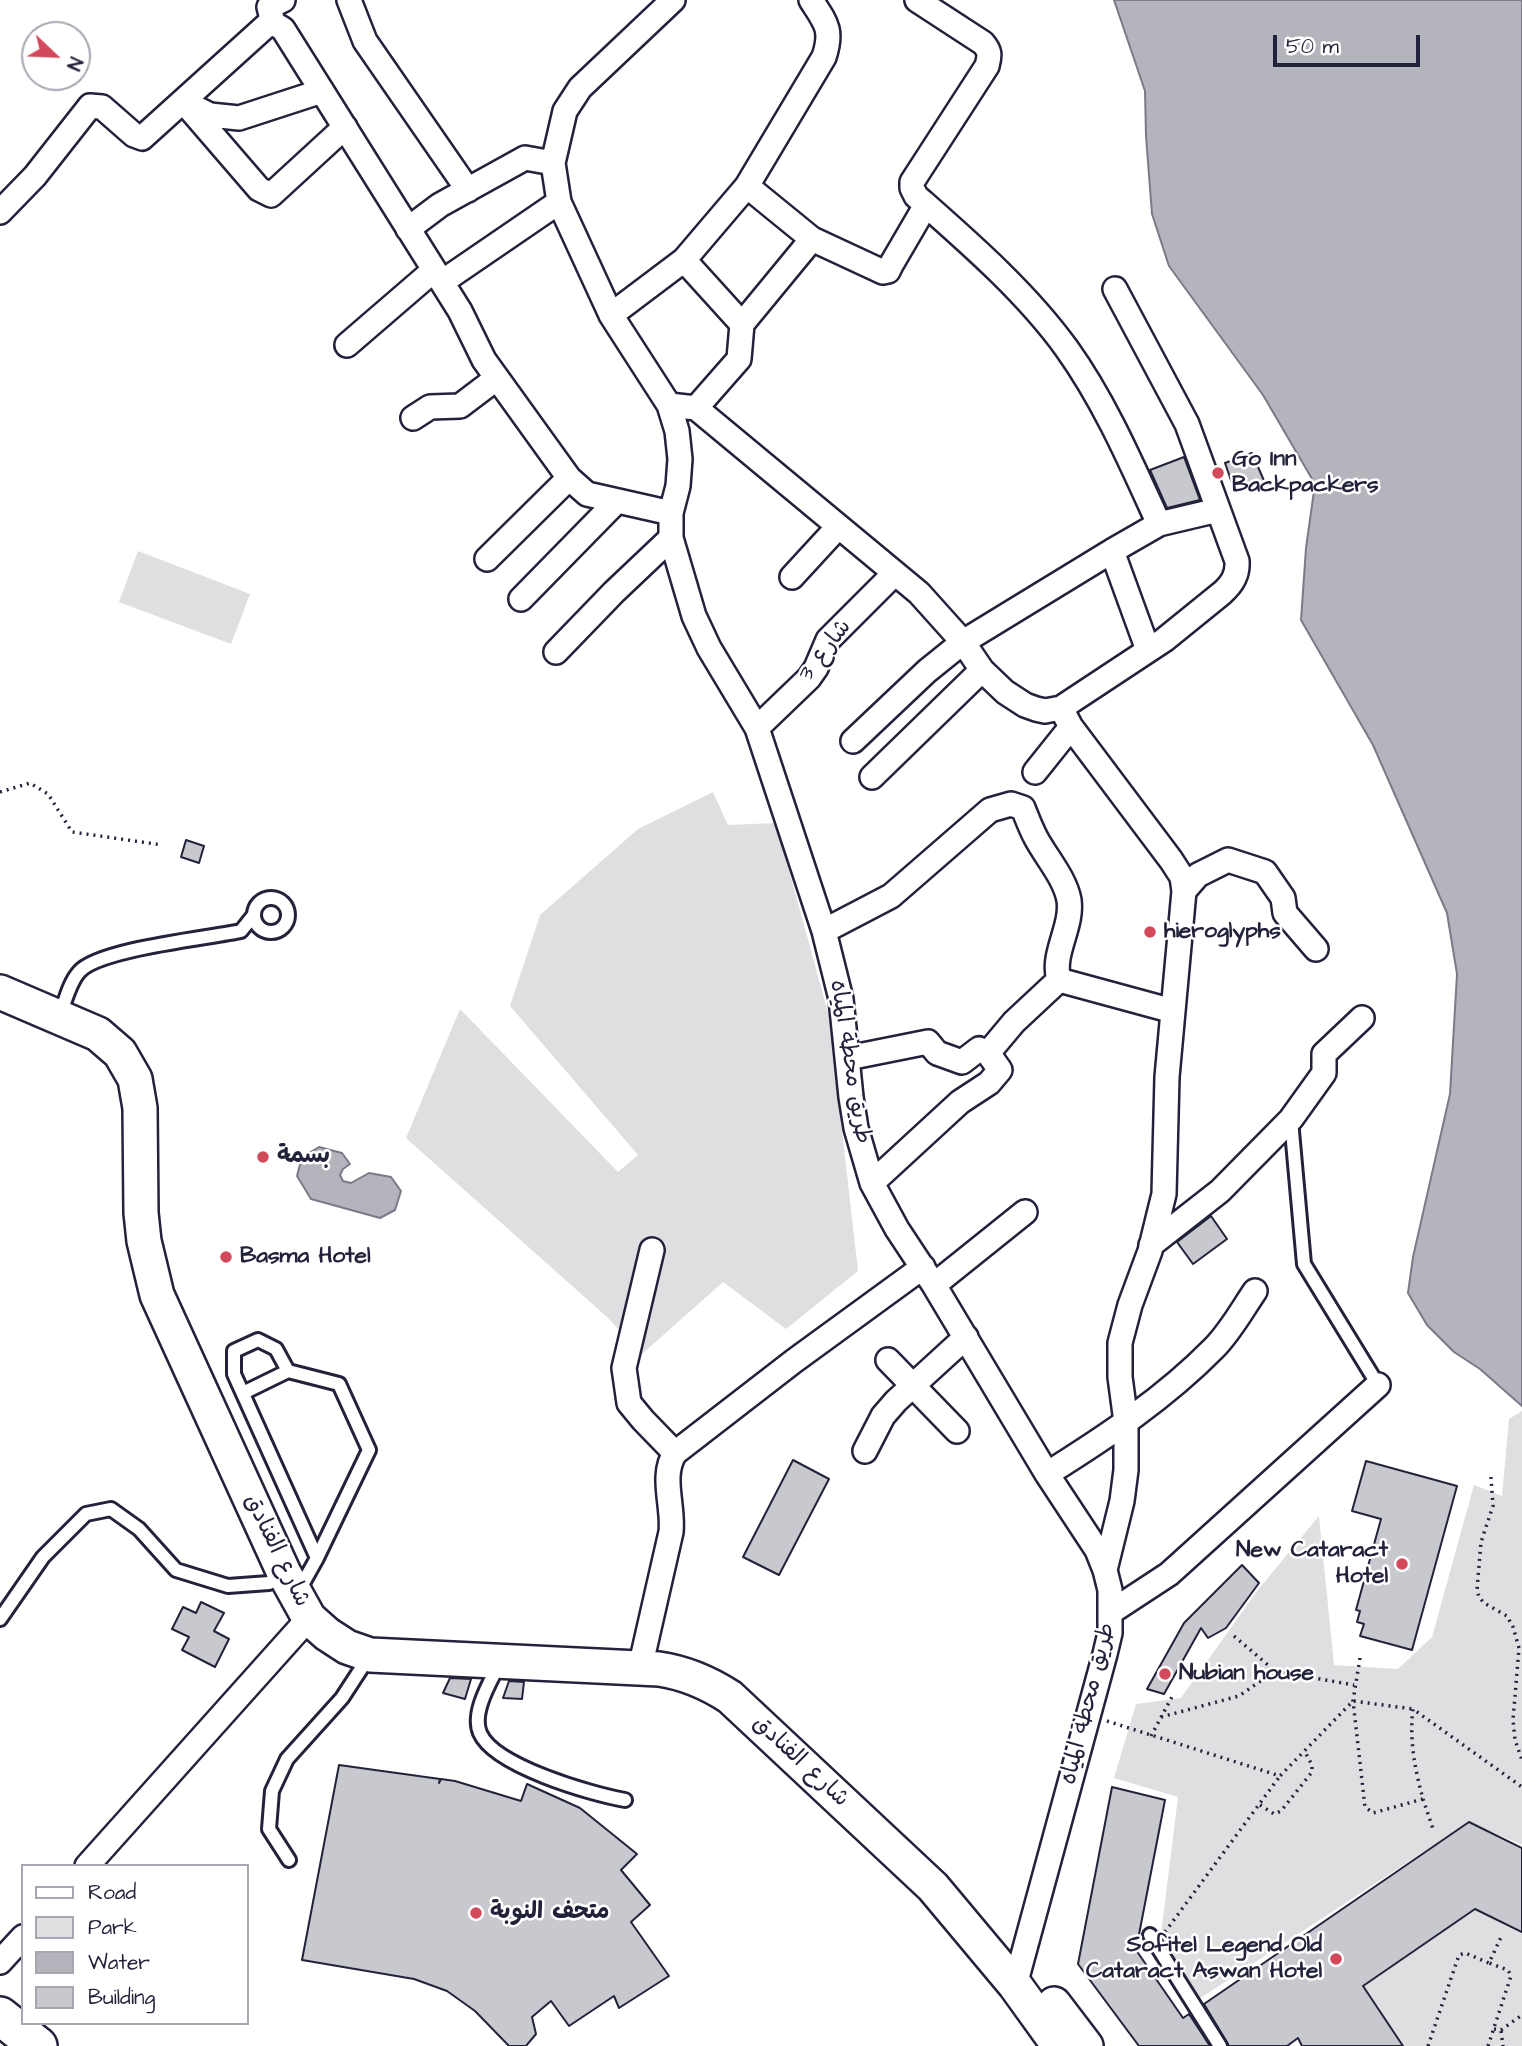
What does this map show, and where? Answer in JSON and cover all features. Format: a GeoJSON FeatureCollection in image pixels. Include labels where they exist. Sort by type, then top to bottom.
{"type":"FeatureCollection","features":[{"type":"Feature","properties":{"kind":"main road"},"geometry":{"type":"LineString","coordinates":[[0,2016],[38,2046]]}},
{"type":"Feature","properties":{"kind":"street"},"geometry":{"type":"LineString","coordinates":[[283,0],[269,8],[273,23],[283,29],[345,127],[460,311],[477,349],[569,478],[587,494],[671,513]]}},
{"type":"Feature","properties":{"kind":"street"},"geometry":{"type":"LineString","coordinates":[[349,0],[365,41],[468,190]]}},
{"type":"Feature","properties":{"kind":"street"},"geometry":{"type":"LineString","coordinates":[[408,229],[440,205],[525,158],[553,163],[565,111],[580,88],[673,0]]}},
{"type":"Feature","properties":{"kind":"street"},"geometry":{"type":"LineString","coordinates":[[611,315],[684,260],[747,186],[824,57],[829,43],[828,26],[811,0]]}},
{"type":"Feature","properties":{"kind":"street"},"geometry":{"type":"LineString","coordinates":[[917,0],[983,43],[990,55],[987,66],[912,182],[912,188],[916,196],[1004,276],[1066,347],[1089,383],[1126,453],[1159,524]]}},
{"type":"Feature","properties":{"kind":"street"},"geometry":{"type":"LineString","coordinates":[[0,212],[35,176],[90,106],[102,107],[134,135],[142,138],[267,25],[273,23]]}},
{"type":"Feature","properties":{"kind":"street"},"geometry":{"type":"LineString","coordinates":[[184,102],[210,115],[239,118],[322,91]]}},
{"type":"Feature","properties":{"kind":"street"},"geometry":{"type":"LineString","coordinates":[[184,102],[259,189],[271,195],[345,127]]}},
{"type":"Feature","properties":{"kind":"street","name":"طريق محطة المياه"},"geometry":{"type":"LineString","coordinates":[[553,163],[559,202],[611,315],[669,405],[677,431],[680,459],[678,486],[671,513],[671,538],[694,616],[709,648],[757,728],[824,932],[841,999],[856,1128],[872,1183],[883,1207],[966,1337],[1047,1474],[1086,1532],[1105,1570],[1111,1612],[1110,1633],[1018,1973]]}},
{"type":"Feature","properties":{"kind":"street"},"geometry":{"type":"LineString","coordinates":[[747,186],[812,239],[878,270],[888,271],[926,205]]}},
{"type":"Feature","properties":{"kind":"street"},"geometry":{"type":"LineString","coordinates":[[347,345],[438,276],[559,202]]}},
{"type":"Feature","properties":{"kind":"street"},"geometry":{"type":"LineString","coordinates":[[696,408],[739,359],[742,324],[812,239]]}},
{"type":"Feature","properties":{"kind":"street"},"geometry":{"type":"LineString","coordinates":[[684,260],[742,324]]}},
{"type":"Feature","properties":{"kind":"street"},"geometry":{"type":"LineString","coordinates":[[1035,772],[1066,718],[1222,593],[1231,585],[1236,575],[1237,561],[1187,424],[1115,289]]}},
{"type":"Feature","properties":{"kind":"street"},"geometry":{"type":"LineString","coordinates":[[413,418],[430,407],[460,406],[497,378]]}},
{"type":"Feature","properties":{"kind":"street"},"geometry":{"type":"LineString","coordinates":[[669,405],[696,408],[919,593],[963,642],[982,670],[1005,692],[1026,705],[1066,718],[1182,877],[1184,891],[1167,1077],[1164,1194],[1121,1343],[1120,1377],[1126,1422],[1126,1470],[1122,1501],[1105,1570]]}},
{"type":"Feature","properties":{"kind":"street"},"geometry":{"type":"LineString","coordinates":[[486,559],[569,478]]}},
{"type":"Feature","properties":{"kind":"street"},"geometry":{"type":"LineString","coordinates":[[521,599],[616,502]]}},
{"type":"Feature","properties":{"kind":"street"},"geometry":{"type":"LineString","coordinates":[[853,740],[927,671],[963,642],[1159,524],[1218,510]]}},
{"type":"Feature","properties":{"kind":"street"},"geometry":{"type":"LineString","coordinates":[[792,577],[838,527]]}},
{"type":"Feature","properties":{"kind":"street"},"geometry":{"type":"LineString","coordinates":[[556,652],[671,538]]}},
{"type":"Feature","properties":{"kind":"street"},"geometry":{"type":"LineString","coordinates":[[1112,551],[1148,650]]}},
{"type":"Feature","properties":{"kind":"street","name":"شارع 3"},"geometry":{"type":"LineString","coordinates":[[757,728],[809,678],[828,640],[894,574]]}},
{"type":"Feature","properties":{"kind":"street"},"geometry":{"type":"LineString","coordinates":[[872,777],[982,670]]}},
{"type":"Feature","properties":{"kind":"street"},"geometry":{"type":"LineString","coordinates":[[824,932],[891,896],[990,810],[1011,804],[1023,808],[1034,836],[1063,883],[1069,899],[1069,916],[1057,969],[1059,980]]}},
{"type":"Feature","properties":{"kind":"street"},"geometry":{"type":"LineString","coordinates":[[1184,891],[1198,875],[1228,860],[1265,872],[1283,898],[1285,913],[1316,949]]}},
{"type":"Feature","properties":{"kind":"street"},"geometry":{"type":"LineString","coordinates":[[1059,980],[1173,1010]]}},
{"type":"Feature","properties":{"kind":"street"},"geometry":{"type":"LineString","coordinates":[[988,1053],[1014,1022],[1059,980]]}},
{"type":"Feature","properties":{"kind":"street","name":"شارع الفنادق"},"geometry":{"type":"LineString","coordinates":[[0,992],[98,1034],[120,1053],[135,1079],[140,1108],[142,1227],[157,1295],[297,1595],[327,1634],[347,1647],[370,1655],[640,1668],[678,1672],[714,1686],[730,1697],[933,1887],[973,1909],[994,1929],[1059,2046]]}},
{"type":"Feature","properties":{"kind":"street"},"geometry":{"type":"LineString","coordinates":[[1151,1245],[1220,1191],[1291,1119],[1324,1073],[1324,1054],[1362,1018]]}},
{"type":"Feature","properties":{"kind":"street"},"geometry":{"type":"LineString","coordinates":[[848,1058],[928,1042],[937,1053],[962,1062],[979,1049],[988,1053],[1000,1070],[989,1083],[960,1102],[872,1183]]}},
{"type":"Feature","properties":{"kind":"street"},"geometry":{"type":"LineString","coordinates":[[640,1668],[671,1532],[673,1515],[667,1472],[675,1453],[794,1361],[1025,1212]]}},
{"type":"Feature","properties":{"kind":"street"},"geometry":{"type":"LineString","coordinates":[[652,1250],[624,1368],[629,1403],[675,1453]]}},
{"type":"Feature","properties":{"kind":"street"},"geometry":{"type":"LineString","coordinates":[[1047,1474],[1126,1422],[1175,1384],[1216,1346],[1255,1291]]}},
{"type":"Feature","properties":{"kind":"street"},"geometry":{"type":"LineString","coordinates":[[864,1451],[883,1416],[966,1337]]}},
{"type":"Feature","properties":{"kind":"street"},"geometry":{"type":"LineString","coordinates":[[888,1360],[957,1431]]}},
{"type":"Feature","properties":{"kind":"street"},"geometry":{"type":"LineString","coordinates":[[1111,1612],[1170,1574],[1378,1385]]}},
{"type":"Feature","properties":{"kind":"street"},"geometry":{"type":"LineString","coordinates":[[89,1864],[297,1595]]}},
{"type":"Feature","properties":{"kind":"street"},"geometry":{"type":"LineString","coordinates":[[0,1962],[21,1939]]}},
{"type":"Feature","properties":{"kind":"street","name":"شارع الفنادق"},"geometry":{"type":"LineString","coordinates":[[1018,1973],[1086,2046]]}},
{"type":"Feature","properties":{"kind":"lane"},"geometry":{"type":"LineString","coordinates":[[59,1017],[79,971],[87,965],[136,949],[241,931],[253,916]]}},
{"type":"Feature","properties":{"kind":"lane"},"geometry":{"type":"LineString","coordinates":[[1291,1119],[1304,1265],[1378,1385]]}},
{"type":"Feature","properties":{"kind":"lane"},"geometry":{"type":"LineString","coordinates":[[288,1371],[275,1349],[258,1340],[234,1351],[234,1374],[317,1558]]}},
{"type":"Feature","properties":{"kind":"lane"},"geometry":{"type":"LineString","coordinates":[[0,1619],[43,1557],[86,1514],[111,1509],[139,1529],[176,1570],[228,1586],[269,1583],[297,1595],[369,1450],[339,1384],[288,1371],[243,1393]]}},
{"type":"Feature","properties":{"kind":"lane"},"geometry":{"type":"LineString","coordinates":[[289,1860],[269,1829],[272,1791],[287,1759],[342,1698],[370,1655]]}},
{"type":"Feature","properties":{"kind":"lane"},"geometry":{"type":"LineString","coordinates":[[500,1662],[478,1715],[480,1734],[496,1753],[533,1772],[600,1795],[625,1800]]}},
{"type":"Feature","properties":{"kind":"lane"},"geometry":{"type":"LineString","coordinates":[[1153,1940],[1220,2046]]}},
{"type":"Feature","properties":{"kind":"path"},"geometry":{"type":"LineString","coordinates":[[0,792],[30,783],[48,794],[72,832],[162,845]]}},
{"type":"Feature","properties":{"kind":"path"},"geometry":{"type":"LineString","coordinates":[[1491,1477],[1493,1506],[1481,1542],[1477,1590],[1484,1603],[1507,1616],[1513,1627],[1518,1648],[1514,1740],[1522,1760]]}},
{"type":"Feature","properties":{"kind":"path"},"geometry":{"type":"LineString","coordinates":[[1234,1636],[1275,1671],[1355,1685]]}},
{"type":"Feature","properties":{"kind":"path"},"geometry":{"type":"LineString","coordinates":[[1360,1658],[1353,1701],[1367,1810],[1373,1813],[1423,1799]]}},
{"type":"Feature","properties":{"kind":"path"},"geometry":{"type":"LineString","coordinates":[[1161,1717],[1239,1696],[1275,1671]]}},
{"type":"Feature","properties":{"kind":"path"},"geometry":{"type":"LineString","coordinates":[[1151,1736],[1174,1693]]}},
{"type":"Feature","properties":{"kind":"path"},"geometry":{"type":"LineString","coordinates":[[1353,1701],[1413,1709],[1522,1787]]}},
{"type":"Feature","properties":{"kind":"path"},"geometry":{"type":"LineString","coordinates":[[1153,1940],[1280,1776],[1353,1701]]}},
{"type":"Feature","properties":{"kind":"path"},"geometry":{"type":"LineString","coordinates":[[1413,1709],[1411,1726],[1415,1773],[1434,1832]]}},
{"type":"Feature","properties":{"kind":"path"},"geometry":{"type":"LineString","coordinates":[[1088,1715],[1280,1776]]}},
{"type":"Feature","properties":{"kind":"path"},"geometry":{"type":"LineString","coordinates":[[1259,1805],[1274,1814],[1281,1811],[1311,1772],[1312,1765],[1306,1752]]}},
{"type":"Feature","properties":{"kind":"path"},"geometry":{"type":"LineString","coordinates":[[1489,1963],[1502,1935]]}},
{"type":"Feature","properties":{"kind":"path"},"geometry":{"type":"LineString","coordinates":[[1428,2046],[1459,1955],[1465,1953],[1508,1970],[1511,1976],[1488,2046]]}},
{"type":"Feature","properties":{"kind":"path"},"geometry":{"type":"LineString","coordinates":[[1493,2029],[1501,2030],[1522,2015]]}},
{"type":"Feature","properties":{"kind":"path"},"geometry":{"type":"LineString","coordinates":[[1501,2030],[1503,2046]]}},
{"type":"Feature","properties":{"kind":"green space"},"geometry":{"type":"Polygon","coordinates":[[[138,551],[250,594],[231,644],[119,602],[138,551]]]}},
{"type":"Feature","properties":{"kind":"green space"},"geometry":{"type":"Polygon","coordinates":[[[713,792],[728,825],[776,823],[829,1016],[858,1271],[786,1329],[723,1282],[642,1354],[607,1317],[406,1138],[460,1009],[618,1172],[638,1155],[510,1006],[540,915],[638,829],[713,792]]]}},
{"type":"Feature","properties":{"kind":"green space"},"geometry":{"type":"Polygon","coordinates":[[[1522,1411],[1522,1845],[1469,1822],[1196,2001],[1161,1934],[1178,1797],[1114,1778],[1136,1704],[1181,1698],[1257,1591],[1319,1516],[1334,1665],[1398,1669],[1432,1637],[1474,1485],[1502,1496],[1509,1419],[1522,1411]]]}},
{"type":"Feature","properties":{"kind":"green space"},"geometry":{"type":"Polygon","coordinates":[[[1475,1909],[1522,1932],[1522,2046],[1403,2046],[1363,1986],[1475,1909]]]}},
{"type":"Feature","properties":{"kind":"water"},"geometry":{"type":"Polygon","coordinates":[[[1114,0],[1522,0],[1522,1406],[1480,1369],[1454,1352],[1427,1325],[1408,1293],[1413,1257],[1450,1094],[1457,974],[1447,913],[1373,745],[1301,620],[1306,548],[1315,484],[1263,395],[1169,266],[1152,214],[1145,91],[1114,0]]]}},
{"type":"Feature","properties":{"kind":"water"},"geometry":{"type":"Polygon","coordinates":[[[319,1147],[342,1153],[350,1164],[340,1175],[343,1181],[351,1183],[369,1173],[391,1177],[401,1191],[395,1210],[380,1218],[311,1199],[297,1176],[302,1157],[319,1147]]]}},
{"type":"Feature","properties":{"kind":"building"},"geometry":{"type":"Polygon","coordinates":[[[1252,453],[1265,483],[1235,492],[1225,463],[1252,453]]]}},
{"type":"Feature","properties":{"kind":"building"},"geometry":{"type":"Polygon","coordinates":[[[1184,457],[1200,500],[1167,508],[1150,470],[1184,457]]]}},
{"type":"Feature","properties":{"kind":"building"},"geometry":{"type":"Polygon","coordinates":[[[186,840],[204,846],[199,863],[181,857],[186,840]]]}},
{"type":"Feature","properties":{"kind":"building"},"geometry":{"type":"Polygon","coordinates":[[[1211,1216],[1227,1239],[1193,1264],[1177,1242],[1211,1216]]]}},
{"type":"Feature","properties":{"kind":"building"},"geometry":{"type":"Polygon","coordinates":[[[793,1460],[829,1479],[779,1575],[743,1557],[793,1460]]]}},
{"type":"Feature","properties":{"kind":"building","name":"New Cataract Hotel"},"geometry":{"type":"Polygon","coordinates":[[[1366,1461],[1457,1486],[1412,1650],[1360,1636],[1364,1624],[1357,1622],[1360,1611],[1356,1610],[1381,1519],[1352,1511],[1366,1461]]]}},
{"type":"Feature","properties":{"kind":"building"},"geometry":{"type":"Polygon","coordinates":[[[1242,1565],[1259,1583],[1226,1628],[1208,1638],[1201,1628],[1164,1694],[1147,1689],[1184,1623],[1242,1565]]]}},
{"type":"Feature","properties":{"kind":"building"},"geometry":{"type":"Polygon","coordinates":[[[201,1602],[224,1613],[214,1631],[229,1639],[215,1667],[182,1650],[189,1637],[172,1629],[183,1607],[196,1613],[201,1602]]]}},
{"type":"Feature","properties":{"kind":"building"},"geometry":{"type":"Polygon","coordinates":[[[450,1678],[471,1679],[465,1699],[443,1693],[450,1678]]]}},
{"type":"Feature","properties":{"kind":"building"},"geometry":{"type":"Polygon","coordinates":[[[509,1681],[524,1682],[522,1699],[503,1698],[509,1681]]]}},
{"type":"Feature","properties":{"kind":"building","name":"متحف النوبة"},"geometry":{"type":"Polygon","coordinates":[[[339,1765],[440,1779],[439,1783],[441,1779],[455,1781],[521,1801],[527,1784],[580,1808],[637,1854],[621,1870],[650,1905],[631,1922],[669,1976],[619,2008],[614,1996],[569,2026],[551,2001],[532,2017],[536,2034],[526,2046],[509,2046],[475,2011],[447,1991],[414,1979],[302,1960],[339,1765]]]}},
{"type":"Feature","properties":{"kind":"building"},"geometry":{"type":"Polygon","coordinates":[[[1112,1787],[1165,1800],[1136,1950],[1183,2018],[1189,2014],[1210,2046],[1139,2046],[1078,1964],[1112,1787]]]}},
{"type":"Feature","properties":{"kind":"building","name":"Sofitel Legend Old Cataract Aswan Hotel"},"geometry":{"type":"Polygon","coordinates":[[[1469,1822],[1522,1848],[1522,1932],[1475,1909],[1363,1986],[1403,2046],[1302,2046],[1298,2038],[1287,2046],[1229,2046],[1204,2004],[1469,1822]]]}},
{"type":"Feature","properties":{"kind":"place","name":"Go Inn Backpackers"},"geometry":{"type":"Point","coordinates":[1218,473]}},
{"type":"Feature","properties":{"kind":"place","name":"hieroglyphs"},"geometry":{"type":"Point","coordinates":[1150,932]}},
{"type":"Feature","properties":{"kind":"place","name":"بسمة"},"geometry":{"type":"Point","coordinates":[263,1157]}},
{"type":"Feature","properties":{"kind":"place","name":"Basma Hotel"},"geometry":{"type":"Point","coordinates":[226,1257]}},
{"type":"Feature","properties":{"kind":"place","name":"New Cataract Hotel"},"geometry":{"type":"Point","coordinates":[1402,1564]}},
{"type":"Feature","properties":{"kind":"place","name":"Nubian house"},"geometry":{"type":"Point","coordinates":[1165,1674]}},
{"type":"Feature","properties":{"kind":"place","name":"متحف النوبة"},"geometry":{"type":"Point","coordinates":[476,1913]}},
{"type":"Feature","properties":{"kind":"place","name":"Sofitel Legend Old Cataract Aswan Hotel"},"geometry":{"type":"Point","coordinates":[1336,1959]}}]}
